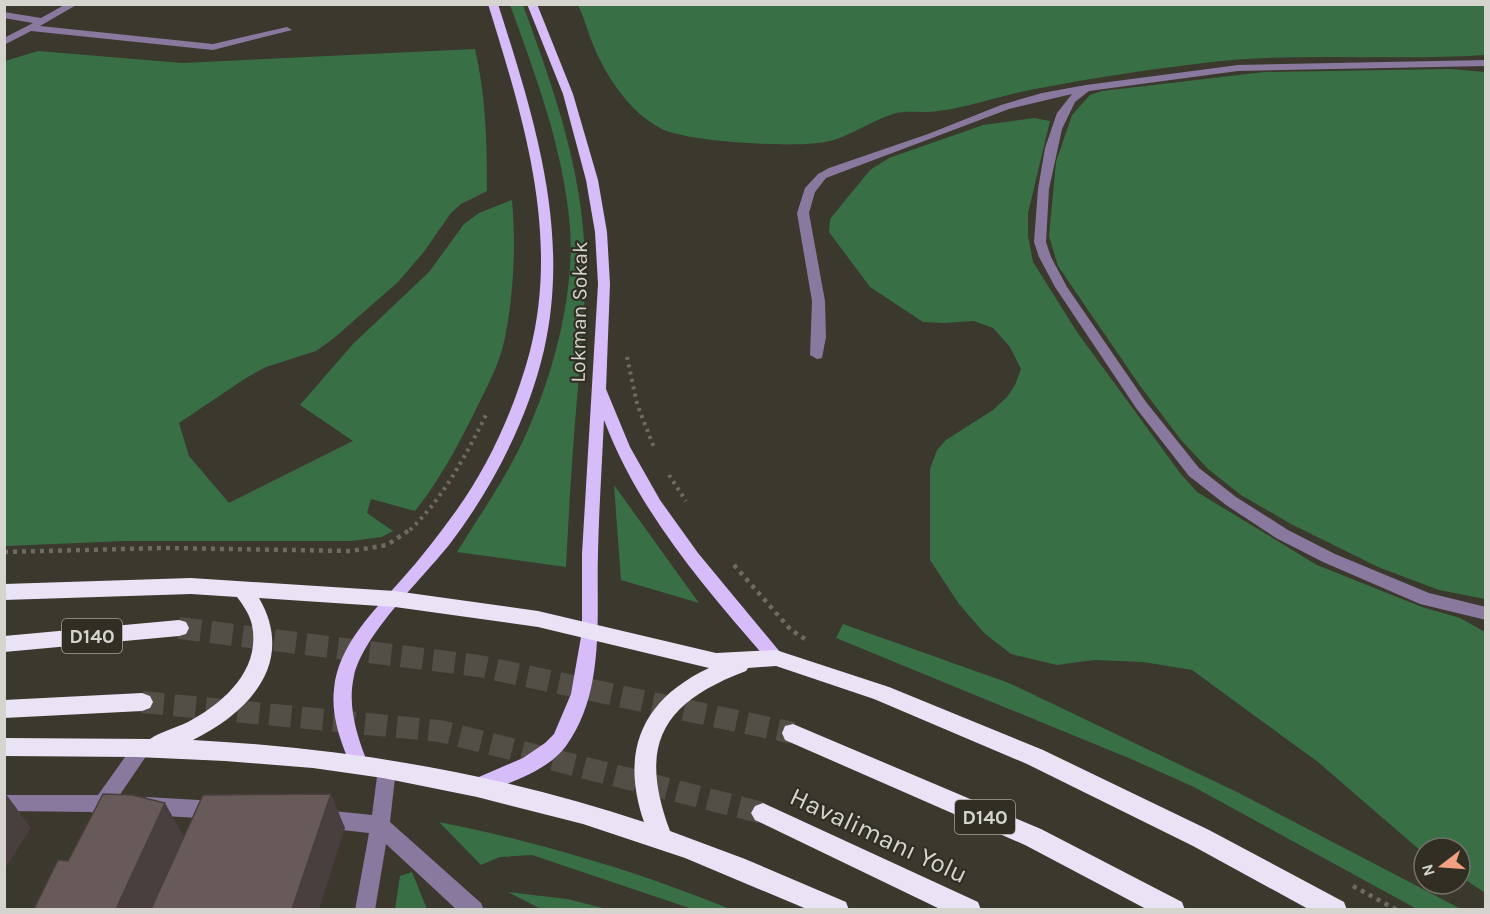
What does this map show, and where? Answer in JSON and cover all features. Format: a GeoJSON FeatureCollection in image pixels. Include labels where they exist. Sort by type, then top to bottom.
{"type":"FeatureCollection","features":[{"type":"Feature","properties":{"kind":"highway"},"geometry":{"type":"LineString","coordinates":[[4,592],[139,586],[242,588],[395,599],[480,610],[591,631],[716,661],[776,658],[881,693],[1035,757],[1201,838],[1335,909]]}},
{"type":"Feature","properties":{"kind":"highway"},"geometry":{"type":"LineString","coordinates":[[142,749],[191,733],[208,723],[252,681],[260,663],[262,626],[242,588]]}},
{"type":"Feature","properties":{"kind":"highway","name":"D140"},"geometry":{"type":"LineString","coordinates":[[4,644],[179,628]]}},
{"type":"Feature","properties":{"kind":"highway"},"geometry":{"type":"LineString","coordinates":[[661,838],[647,797],[644,775],[645,756],[654,724],[685,690],[707,678],[750,662],[776,658]]}},
{"type":"Feature","properties":{"kind":"highway"},"geometry":{"type":"LineString","coordinates":[[4,709],[142,702]]}},
{"type":"Feature","properties":{"kind":"highway","name":"D140"},"geometry":{"type":"LineString","coordinates":[[793,733],[1033,837],[1173,909]]}},
{"type":"Feature","properties":{"kind":"highway"},"geometry":{"type":"LineString","coordinates":[[4,747],[142,749],[290,756],[359,764],[479,786],[661,838],[758,875],[837,909]]}},
{"type":"Feature","properties":{"kind":"highway","name":"Havalimanı Yolu"},"geometry":{"type":"LineString","coordinates":[[764,813],[969,909]]}},
{"type":"Feature","properties":{"kind":"main road","name":"Lokman Sokak"},"geometry":{"type":"LineString","coordinates":[[359,764],[346,731],[342,703],[344,680],[349,664],[363,639],[410,582],[472,500],[495,455],[528,380],[537,352],[546,302],[549,244],[535,145],[526,108],[493,4]]}},
{"type":"Feature","properties":{"kind":"main road","name":"Lokman Sokak"},"geometry":{"type":"LineString","coordinates":[[479,786],[530,764],[552,749],[560,740],[572,717],[580,694],[591,631],[590,554],[604,261],[598,207],[568,94],[532,4]]}},
{"type":"Feature","properties":{"kind":"main road"},"geometry":{"type":"LineString","coordinates":[[599,387],[623,447],[668,524],[736,612],[776,658]]}},
{"type":"Feature","properties":{"kind":"street"},"geometry":{"type":"LineString","coordinates":[[4,42],[74,4]]}},
{"type":"Feature","properties":{"kind":"street"},"geometry":{"type":"LineString","coordinates":[[4,15],[41,21]]}},
{"type":"Feature","properties":{"kind":"street"},"geometry":{"type":"LineString","coordinates":[[30,28],[213,47],[286,30]]}},
{"type":"Feature","properties":{"kind":"street"},"geometry":{"type":"LineString","coordinates":[[817,355],[820,338],[820,312],[803,213],[809,191],[822,176],[846,164],[932,136],[1015,103],[1086,88],[1259,67],[1485,63]]}},
{"type":"Feature","properties":{"kind":"street"},"geometry":{"type":"LineString","coordinates":[[1086,88],[1072,100],[1065,110],[1052,145],[1040,242],[1061,287],[1141,405],[1194,472],[1231,501],[1282,534],[1329,558],[1426,599],[1485,614]]}},
{"type":"Feature","properties":{"kind":"street"},"geometry":{"type":"LineString","coordinates":[[91,823],[102,803],[142,749]]}},
{"type":"Feature","properties":{"kind":"street"},"geometry":{"type":"LineString","coordinates":[[365,909],[387,769]]}},
{"type":"Feature","properties":{"kind":"street"},"geometry":{"type":"LineString","coordinates":[[4,803],[102,803],[231,810]]}},
{"type":"Feature","properties":{"kind":"street"},"geometry":{"type":"LineString","coordinates":[[300,817],[380,825],[456,896],[474,909]]}},
{"type":"Feature","properties":{"kind":"path"},"geometry":{"type":"LineString","coordinates":[[626,351],[637,405],[658,457]]}},
{"type":"Feature","properties":{"kind":"path"},"geometry":{"type":"LineString","coordinates":[[4,552],[165,548],[351,551],[368,550],[391,544],[416,525],[438,497],[466,453],[492,404]]}},
{"type":"Feature","properties":{"kind":"path"},"geometry":{"type":"LineString","coordinates":[[663,466],[690,507]]}},
{"type":"Feature","properties":{"kind":"path"},"geometry":{"type":"LineString","coordinates":[[729,560],[791,630],[814,642]]}},
{"type":"Feature","properties":{"kind":"path"},"geometry":{"type":"LineString","coordinates":[[1345,881],[1397,909]]}},
{"type":"Feature","properties":{"kind":"green space"},"geometry":{"type":"Polygon","coordinates":[[[510,5],[523,5],[542,57],[573,164],[582,218],[585,264],[584,309],[566,567],[457,552],[507,471],[533,418],[552,365],[569,281],[570,227],[562,170],[548,114],[510,5]]]}},
{"type":"Feature","properties":{"kind":"green space"},"geometry":{"type":"Polygon","coordinates":[[[578,5],[1485,5],[1485,55],[1314,57],[1212,62],[1121,74],[1018,92],[934,112],[895,114],[830,141],[795,144],[745,143],[675,134],[650,122],[618,90],[602,64],[578,5]]]}},
{"type":"Feature","properties":{"kind":"green space"},"geometry":{"type":"Polygon","coordinates":[[[475,49],[482,85],[485,120],[487,191],[461,204],[451,213],[423,253],[398,282],[334,338],[316,351],[266,367],[179,423],[189,456],[229,503],[353,441],[300,405],[353,344],[429,272],[464,224],[479,213],[512,200],[514,252],[512,286],[501,353],[488,386],[458,444],[434,485],[415,511],[371,499],[367,513],[393,531],[382,537],[351,541],[126,541],[5,546],[5,61],[38,51],[182,63],[475,49]]]}},
{"type":"Feature","properties":{"kind":"green space"},"geometry":{"type":"Polygon","coordinates":[[[1450,69],[1485,72],[1485,599],[1439,590],[1378,567],[1291,524],[1241,495],[1208,469],[1181,440],[1138,383],[1058,266],[1049,236],[1056,162],[1072,115],[1090,95],[1102,91],[1264,72],[1450,69]]]}},
{"type":"Feature","properties":{"kind":"green space"},"geometry":{"type":"Polygon","coordinates":[[[1034,118],[1050,121],[1028,213],[1028,236],[1033,262],[1077,332],[1180,473],[1197,492],[1317,565],[1422,607],[1460,618],[1485,632],[1485,893],[1472,884],[1472,836],[1412,836],[1412,843],[1318,762],[1192,670],[1143,662],[1094,660],[1057,665],[1011,654],[984,633],[959,604],[930,560],[930,469],[937,450],[946,440],[993,410],[1007,397],[1021,369],[1010,347],[993,328],[974,321],[923,322],[870,287],[829,232],[830,219],[870,170],[889,158],[983,125],[1034,118]]]}},
{"type":"Feature","properties":{"kind":"green space"},"geometry":{"type":"Polygon","coordinates":[[[614,485],[699,603],[621,580],[614,485]]]}},
{"type":"Feature","properties":{"kind":"green space"},"geometry":{"type":"Polygon","coordinates":[[[843,624],[1009,683],[1239,793],[1412,883],[1412,896],[1436,896],[1461,909],[1417,909],[1192,786],[836,638],[843,624]]]}},
{"type":"Feature","properties":{"kind":"green space"},"geometry":{"type":"Polygon","coordinates":[[[439,822],[587,859],[659,882],[730,909],[692,909],[532,855],[500,857],[481,865],[439,822]]]}},
{"type":"Feature","properties":{"kind":"green space"},"geometry":{"type":"Polygon","coordinates":[[[412,872],[427,909],[395,909],[400,876],[412,872]]]}},
{"type":"Feature","properties":{"kind":"green space"},"geometry":{"type":"Polygon","coordinates":[[[508,892],[567,899],[607,909],[541,909],[508,892]]]}},
{"type":"Feature","properties":{"kind":"building"},"geometry":{"type":"Polygon","coordinates":[[[103,794],[132,795],[165,803],[116,909],[34,909],[58,860],[68,861],[103,794]]]}},
{"type":"Feature","properties":{"kind":"building"},"geometry":{"type":"Polygon","coordinates":[[[331,794],[292,909],[151,909],[203,795],[331,794]]]}},
{"type":"Feature","properties":{"kind":"tunnel"},"geometry":{"type":"LineString","coordinates":[[179,628],[479,666],[793,733]]}},
{"type":"Feature","properties":{"kind":"tunnel"},"geometry":{"type":"LineString","coordinates":[[142,702],[440,731],[763,813]]}}]}
